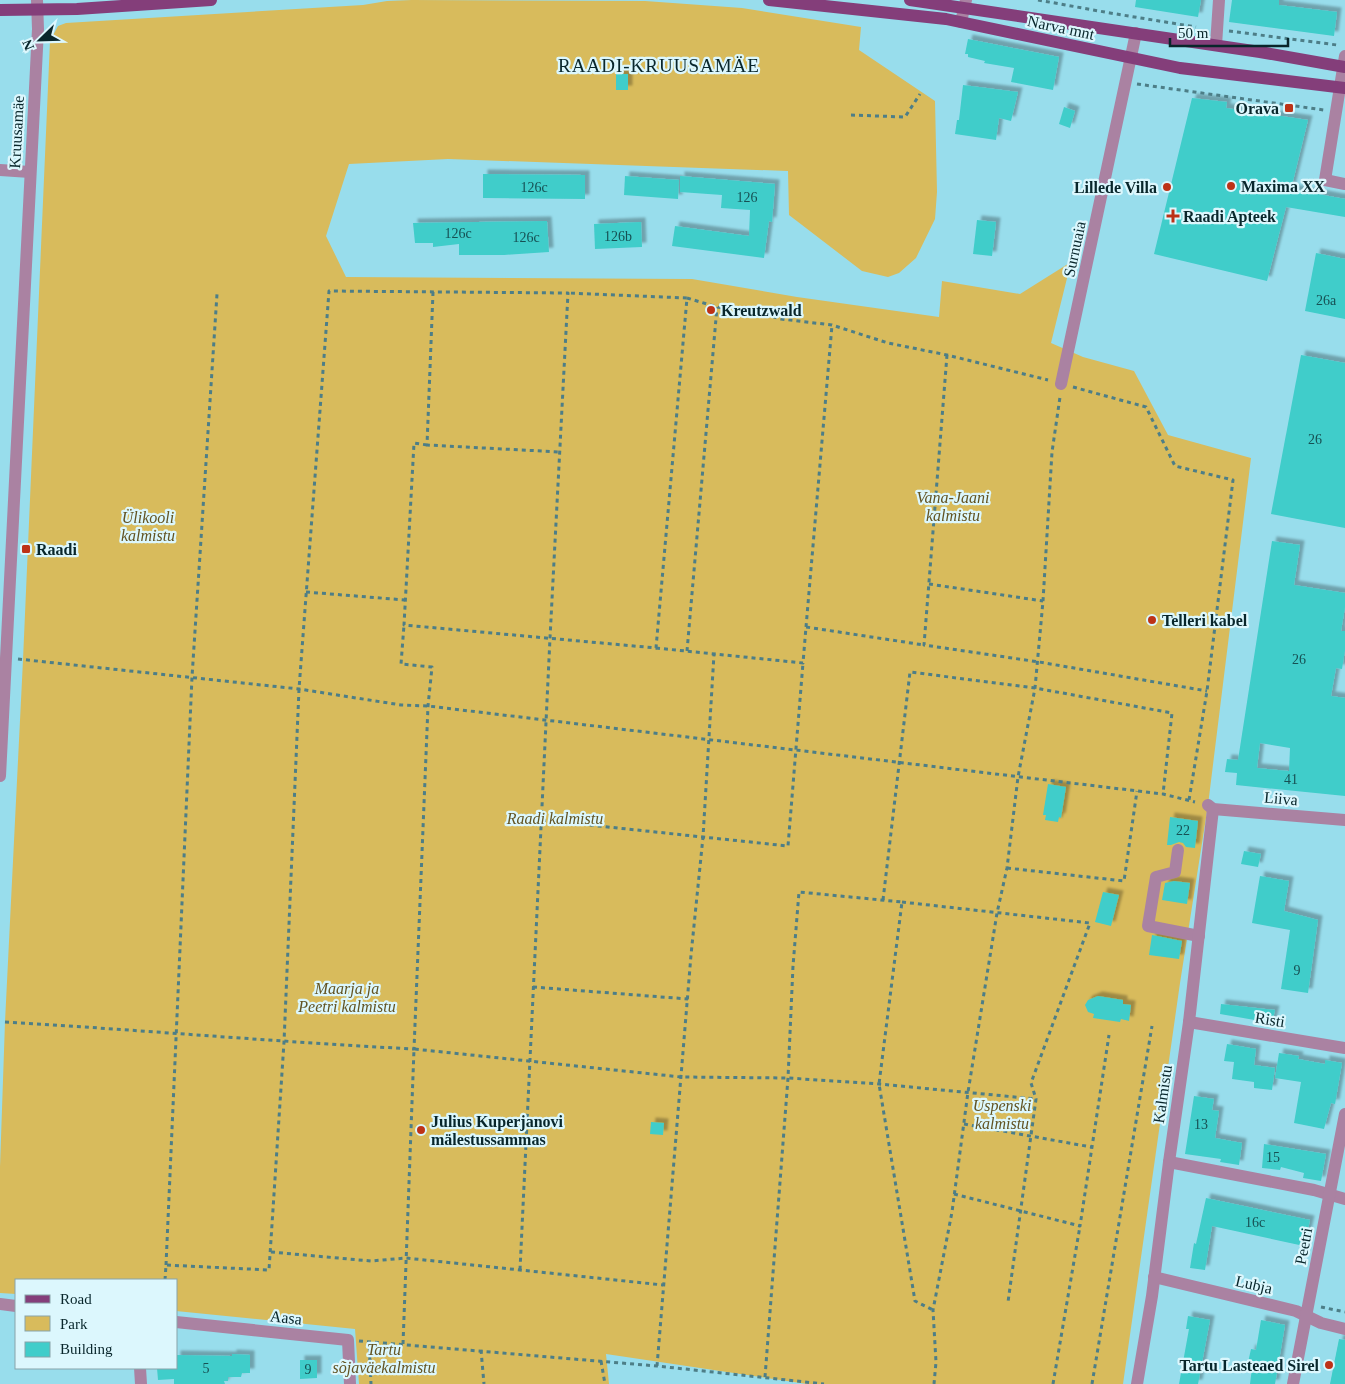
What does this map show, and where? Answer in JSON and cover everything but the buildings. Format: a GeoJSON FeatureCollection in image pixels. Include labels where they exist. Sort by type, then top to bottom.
{"type":"FeatureCollection","features":[{"type":"Feature","properties":{"kind":"main road"},"geometry":{"type":"LineString","coordinates":[[0,10],[37,5],[77,9],[211,0]]}},
{"type":"Feature","properties":{"kind":"main road","name":"Narva mnt"},"geometry":{"type":"LineString","coordinates":[[769,0],[961,22],[1132,59],[1214,73],[1343,87]]}},
{"type":"Feature","properties":{"kind":"main road","name":"Narva mnt"},"geometry":{"type":"LineString","coordinates":[[910,0],[965,4],[1136,33],[1345,63]]}},
{"type":"Feature","properties":{"kind":"street"},"geometry":{"type":"LineString","coordinates":[[1216,45],[1219,0]]}},
{"type":"Feature","properties":{"kind":"street"},"geometry":{"type":"LineString","coordinates":[[961,22],[965,4]]}},
{"type":"Feature","properties":{"kind":"street","name":"Kruusamäe"},"geometry":{"type":"LineString","coordinates":[[0,776],[3,658],[30,172],[37,5]]}},
{"type":"Feature","properties":{"kind":"street","name":"Surnuaia"},"geometry":{"type":"LineString","coordinates":[[1061,384],[1132,59],[1136,33]]}},
{"type":"Feature","properties":{"kind":"street"},"geometry":{"type":"LineString","coordinates":[[1345,63],[1343,87],[1324,180],[1345,184]]}},
{"type":"Feature","properties":{"kind":"street"},"geometry":{"type":"LineString","coordinates":[[0,170],[30,172]]}},
{"type":"Feature","properties":{"kind":"street","name":"Liiva"},"geometry":{"type":"LineString","coordinates":[[1211,807],[1345,820]]}},
{"type":"Feature","properties":{"kind":"street","name":"Kalmistu"},"geometry":{"type":"LineString","coordinates":[[1137,1384],[1154,1278],[1168,1162],[1189,1022],[1211,807]]}},
{"type":"Feature","properties":{"kind":"street"},"geometry":{"type":"LineString","coordinates":[[1178,850],[1174,872],[1156,876],[1148,926],[1198,936]]}},
{"type":"Feature","properties":{"kind":"street","name":"Risti"},"geometry":{"type":"LineString","coordinates":[[1189,1022],[1345,1048]]}},
{"type":"Feature","properties":{"kind":"street","name":"Peetri"},"geometry":{"type":"LineString","coordinates":[[1293,1384],[1345,1114]]}},
{"type":"Feature","properties":{"kind":"street"},"geometry":{"type":"LineString","coordinates":[[1168,1162],[1314,1190],[1345,1199]]}},
{"type":"Feature","properties":{"kind":"street","name":"Lubja"},"geometry":{"type":"LineString","coordinates":[[1154,1278],[1296,1311],[1308,1310],[1321,1323],[1345,1329]]}},
{"type":"Feature","properties":{"kind":"street"},"geometry":{"type":"LineString","coordinates":[[0,1304],[15,1306]]}},
{"type":"Feature","properties":{"kind":"street","name":"Aasa"},"geometry":{"type":"LineString","coordinates":[[178,1322],[348,1340]]}},
{"type":"Feature","properties":{"kind":"street"},"geometry":{"type":"LineString","coordinates":[[348,1340],[350,1384]]}},
{"type":"Feature","properties":{"kind":"street"},"geometry":{"type":"LineString","coordinates":[[140,1369],[141,1384]]}},
{"type":"Feature","properties":{"kind":"path"},"geometry":{"type":"LineString","coordinates":[[1038,0],[1110,14],[1216,30],[1345,46]]}},
{"type":"Feature","properties":{"kind":"path"},"geometry":{"type":"LineString","coordinates":[[851,115],[904,117],[920,94]]}},
{"type":"Feature","properties":{"kind":"path"},"geometry":{"type":"LineString","coordinates":[[166,1265],[269,1270],[284,1042],[299,689],[329,291],[568,293],[687,298],[717,307],[781,319],[832,325],[888,343],[947,355],[1146,407],[1174,466],[1233,480],[1207,690],[1189,800]]}},
{"type":"Feature","properties":{"kind":"path"},"geometry":{"type":"LineString","coordinates":[[427,444],[433,292]]}},
{"type":"Feature","properties":{"kind":"path"},"geometry":{"type":"LineString","coordinates":[[520,1270],[568,293]]}},
{"type":"Feature","properties":{"kind":"path"},"geometry":{"type":"LineString","coordinates":[[165,1279],[192,677],[217,294]]}},
{"type":"Feature","properties":{"kind":"path"},"geometry":{"type":"LineString","coordinates":[[656,648],[687,298]]}},
{"type":"Feature","properties":{"kind":"path"},"geometry":{"type":"LineString","coordinates":[[686,651],[717,307]]}},
{"type":"Feature","properties":{"kind":"path"},"geometry":{"type":"LineString","coordinates":[[542,820],[788,846],[832,325]]}},
{"type":"Feature","properties":{"kind":"path"},"geometry":{"type":"LineString","coordinates":[[924,645],[947,355]]}},
{"type":"Feature","properties":{"kind":"path"},"geometry":{"type":"LineString","coordinates":[[934,1384],[936,1362],[934,1310],[954,1194],[968,1092],[997,912],[1007,868],[1018,777],[1035,688],[1043,601],[1052,452],[1061,384]]}},
{"type":"Feature","properties":{"kind":"path"},"geometry":{"type":"LineString","coordinates":[[403,1344],[428,706],[432,667],[401,664],[414,443],[560,452]]}},
{"type":"Feature","properties":{"kind":"path"},"geometry":{"type":"LineString","coordinates":[[929,584],[1043,601]]}},
{"type":"Feature","properties":{"kind":"path"},"geometry":{"type":"LineString","coordinates":[[306,592],[405,600]]}},
{"type":"Feature","properties":{"kind":"path"},"geometry":{"type":"LineString","coordinates":[[404,625],[803,663]]}},
{"type":"Feature","properties":{"kind":"path"},"geometry":{"type":"LineString","coordinates":[[806,627],[1207,690]]}},
{"type":"Feature","properties":{"kind":"path"},"geometry":{"type":"LineString","coordinates":[[657,1366],[703,837],[714,654]]}},
{"type":"Feature","properties":{"kind":"path"},"geometry":{"type":"LineString","coordinates":[[3,658],[299,689],[401,705],[428,706],[1163,794],[1211,807]]}},
{"type":"Feature","properties":{"kind":"path"},"geometry":{"type":"LineString","coordinates":[[883,900],[910,672],[1035,688],[1172,713],[1163,794]]}},
{"type":"Feature","properties":{"kind":"path"},"geometry":{"type":"LineString","coordinates":[[1007,868],[1124,881],[1137,791]]}},
{"type":"Feature","properties":{"kind":"path"},"geometry":{"type":"LineString","coordinates":[[765,1378],[788,1078],[793,966],[799,892],[1090,923],[1031,1083],[1036,1099],[1008,1302]]}},
{"type":"Feature","properties":{"kind":"path"},"geometry":{"type":"LineString","coordinates":[[902,902],[879,1084],[916,1301],[934,1310]]}},
{"type":"Feature","properties":{"kind":"path"},"geometry":{"type":"LineString","coordinates":[[533,987],[688,999]]}},
{"type":"Feature","properties":{"kind":"path"},"geometry":{"type":"LineString","coordinates":[[6,1022],[176,1032],[284,1042],[414,1049],[681,1076],[788,1078],[879,1084],[1036,1099]]}},
{"type":"Feature","properties":{"kind":"path"},"geometry":{"type":"LineString","coordinates":[[1092,1384],[1152,1026]]}},
{"type":"Feature","properties":{"kind":"path"},"geometry":{"type":"LineString","coordinates":[[1053,1384],[1080,1226],[1109,1035]]}},
{"type":"Feature","properties":{"kind":"path"},"geometry":{"type":"LineString","coordinates":[[964,1124],[1091,1147]]}},
{"type":"Feature","properties":{"kind":"path"},"geometry":{"type":"LineString","coordinates":[[954,1194],[1080,1226]]}},
{"type":"Feature","properties":{"kind":"path"},"geometry":{"type":"LineString","coordinates":[[270,1252],[371,1261],[406,1258],[663,1285]]}},
{"type":"Feature","properties":{"kind":"path"},"geometry":{"type":"LineString","coordinates":[[1308,1310],[1345,1312]]}},
{"type":"Feature","properties":{"kind":"path"},"geometry":{"type":"LineString","coordinates":[[348,1340],[657,1366],[824,1384]]}},
{"type":"Feature","properties":{"kind":"path"},"geometry":{"type":"LineString","coordinates":[[369,1341],[371,1384]]}},
{"type":"Feature","properties":{"kind":"path"},"geometry":{"type":"LineString","coordinates":[[481,1350],[484,1384]]}},
{"type":"Feature","properties":{"kind":"path"},"geometry":{"type":"LineString","coordinates":[[601,1361],[605,1384]]}},
{"type":"Feature","properties":{"kind":"green space","name":"Raadi kalmistu"},"geometry":{"type":"Polygon","coordinates":[[[387,1],[645,1],[742,8],[861,27],[859,50],[935,101],[937,192],[935,219],[916,258],[899,273],[888,277],[862,271],[789,215],[788,171],[448,159],[349,164],[326,236],[346,277],[692,279],[797,297],[939,317],[942,281],[1020,294],[1071,262],[1051,343],[1083,357],[1134,371],[1168,435],[1251,458],[1208,805],[1180,983],[1123,1384],[807,1384],[606,1354],[609,1384],[359,1384],[355,1329],[178,1311],[178,1279],[15,1279],[15,1294],[0,1293],[0,1167],[5,1022],[50,41],[58,26],[66,23],[363,5],[387,1]]]}},
{"type":"Feature","properties":{"kind":"place","name":"Orava"},"geometry":{"type":"Point","coordinates":[1289,108]}},
{"type":"Feature","properties":{"kind":"place","name":"Maxima XX"},"geometry":{"type":"Point","coordinates":[1231,186]}},
{"type":"Feature","properties":{"kind":"place","name":"Lillede Villa"},"geometry":{"type":"Point","coordinates":[1167,187]}},
{"type":"Feature","properties":{"kind":"place","name":"Raadi Apteek"},"geometry":{"type":"Point","coordinates":[1173,216]}},
{"type":"Feature","properties":{"kind":"place","name":"Kreutzwald"},"geometry":{"type":"Point","coordinates":[711,310]}},
{"type":"Feature","properties":{"kind":"place","name":"Raadi"},"geometry":{"type":"Point","coordinates":[26,549]}},
{"type":"Feature","properties":{"kind":"place","name":"Telleri kabel"},"geometry":{"type":"Point","coordinates":[1152,620]}},
{"type":"Feature","properties":{"kind":"place","name":"Julius Kuperjanovi mälestussammas"},"geometry":{"type":"Point","coordinates":[421,1130]}},
{"type":"Feature","properties":{"kind":"place","name":"Tartu Lasteaed Sirel"},"geometry":{"type":"Point","coordinates":[1329,1365]}},
{"type":"Feature","properties":{"kind":"district","name":"RAADI-KRUUSAMÄE"},"geometry":{"type":"Point","coordinates":[659,65]}},
{"type":"Feature","properties":{"kind":"park label","name":"Vana-Jaani kalmistu"},"geometry":{"type":"Point","coordinates":[953,506]}},
{"type":"Feature","properties":{"kind":"park label","name":"Ülikooli kalmistu"},"geometry":{"type":"Point","coordinates":[148,526]}},
{"type":"Feature","properties":{"kind":"park label","name":"Maarja ja Peetri kalmistu"},"geometry":{"type":"Point","coordinates":[347,997]}},
{"type":"Feature","properties":{"kind":"park label","name":"Uspenski kalmistu"},"geometry":{"type":"Point","coordinates":[1002,1114]}},
{"type":"Feature","properties":{"kind":"park label","name":"Tartu sõjaväekalmistu"},"geometry":{"type":"Point","coordinates":[384,1358]}}]}
